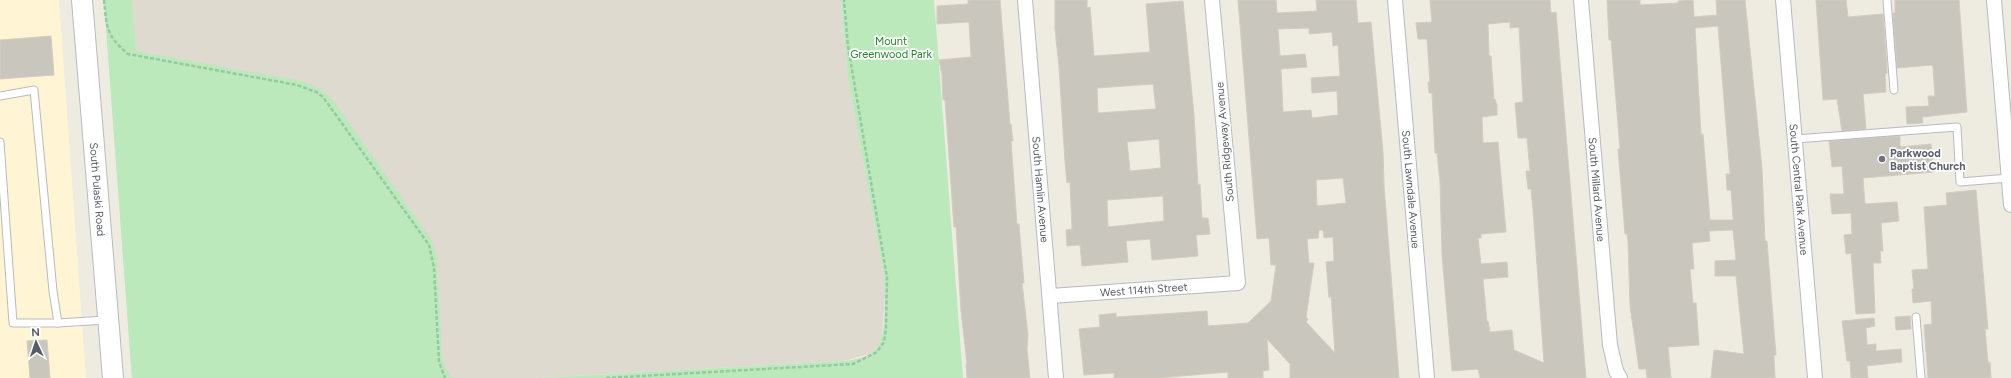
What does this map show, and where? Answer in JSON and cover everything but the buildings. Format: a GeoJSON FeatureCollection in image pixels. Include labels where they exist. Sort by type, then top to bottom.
{"type":"FeatureCollection","features":[{"type":"Feature","properties":{"kind":"main road","name":"South Pulaski Road"},"geometry":{"type":"LineString","coordinates":[[82,0],[113,378]]}},
{"type":"Feature","properties":{"kind":"street","name":"South Hamlin Avenue"},"geometry":{"type":"LineString","coordinates":[[1026,0],[1056,378]]}},
{"type":"Feature","properties":{"kind":"street","name":"South Ridgeway Avenue"},"geometry":{"type":"LineString","coordinates":[[1212,0],[1238,283]]}},
{"type":"Feature","properties":{"kind":"street","name":"South Lawndale Avenue"},"geometry":{"type":"LineString","coordinates":[[1395,0],[1427,378]]}},
{"type":"Feature","properties":{"kind":"street","name":"South Millard Avenue"},"geometry":{"type":"LineString","coordinates":[[1581,0],[1610,345],[1616,371],[1620,378]]}},
{"type":"Feature","properties":{"kind":"street","name":"South Central Park Avenue"},"geometry":{"type":"LineString","coordinates":[[1783,0],[1815,378]]}},
{"type":"Feature","properties":{"kind":"street"},"geometry":{"type":"LineString","coordinates":[[1994,0],[2011,205]]}},
{"type":"Feature","properties":{"kind":"street","name":"West 114th Street"},"geometry":{"type":"LineString","coordinates":[[1050,296],[1238,283]]}},
{"type":"Feature","properties":{"kind":"lane"},"geometry":{"type":"LineString","coordinates":[[1887,0],[1894,90]]}},
{"type":"Feature","properties":{"kind":"lane"},"geometry":{"type":"LineString","coordinates":[[0,96],[34,90],[53,291],[58,323]]}},
{"type":"Feature","properties":{"kind":"lane"},"geometry":{"type":"LineString","coordinates":[[1795,139],[1957,127],[1960,182],[2009,178]]}},
{"type":"Feature","properties":{"kind":"lane"},"geometry":{"type":"LineString","coordinates":[[0,142],[13,324],[108,320]]}},
{"type":"Feature","properties":{"kind":"lane"},"geometry":{"type":"LineString","coordinates":[[1916,317],[1921,378]]}},
{"type":"Feature","properties":{"kind":"path"},"geometry":{"type":"LineString","coordinates":[[104,0],[106,20],[110,35],[112,39],[128,54],[297,85],[316,92],[323,97],[429,245],[434,268],[439,362],[445,378]]}},
{"type":"Feature","properties":{"kind":"path"},"geometry":{"type":"LineString","coordinates":[[606,378],[853,364],[877,352],[884,342],[886,328],[887,277],[848,46],[844,0]]}},
{"type":"Feature","properties":{"kind":"shaded area"},"geometry":{"type":"Polygon","coordinates":[[[0,0],[59,0],[86,378],[0,378],[0,0]]]}},
{"type":"Feature","properties":{"kind":"shaded area"},"geometry":{"type":"Polygon","coordinates":[[[104,0],[841,0],[848,79],[883,270],[885,295],[882,336],[877,352],[844,361],[540,378],[132,378],[104,0]]]}},
{"type":"Feature","properties":{"kind":"green space"},"geometry":{"type":"Polygon","coordinates":[[[104,0],[132,0],[136,51],[302,81],[325,92],[335,103],[431,239],[437,262],[442,358],[445,368],[452,378],[132,378],[104,0]]]}},
{"type":"Feature","properties":{"kind":"green space","name":"Mount Greenwood Park"},"geometry":{"type":"Polygon","coordinates":[[[841,0],[934,0],[963,378],[540,378],[844,361],[867,356],[878,347],[881,340],[884,321],[885,298],[883,270],[848,79],[841,0]]]}},
{"type":"Feature","properties":{"kind":"place","name":"Parkwood Baptist Church"},"geometry":{"type":"Point","coordinates":[1882,159]}}]}
